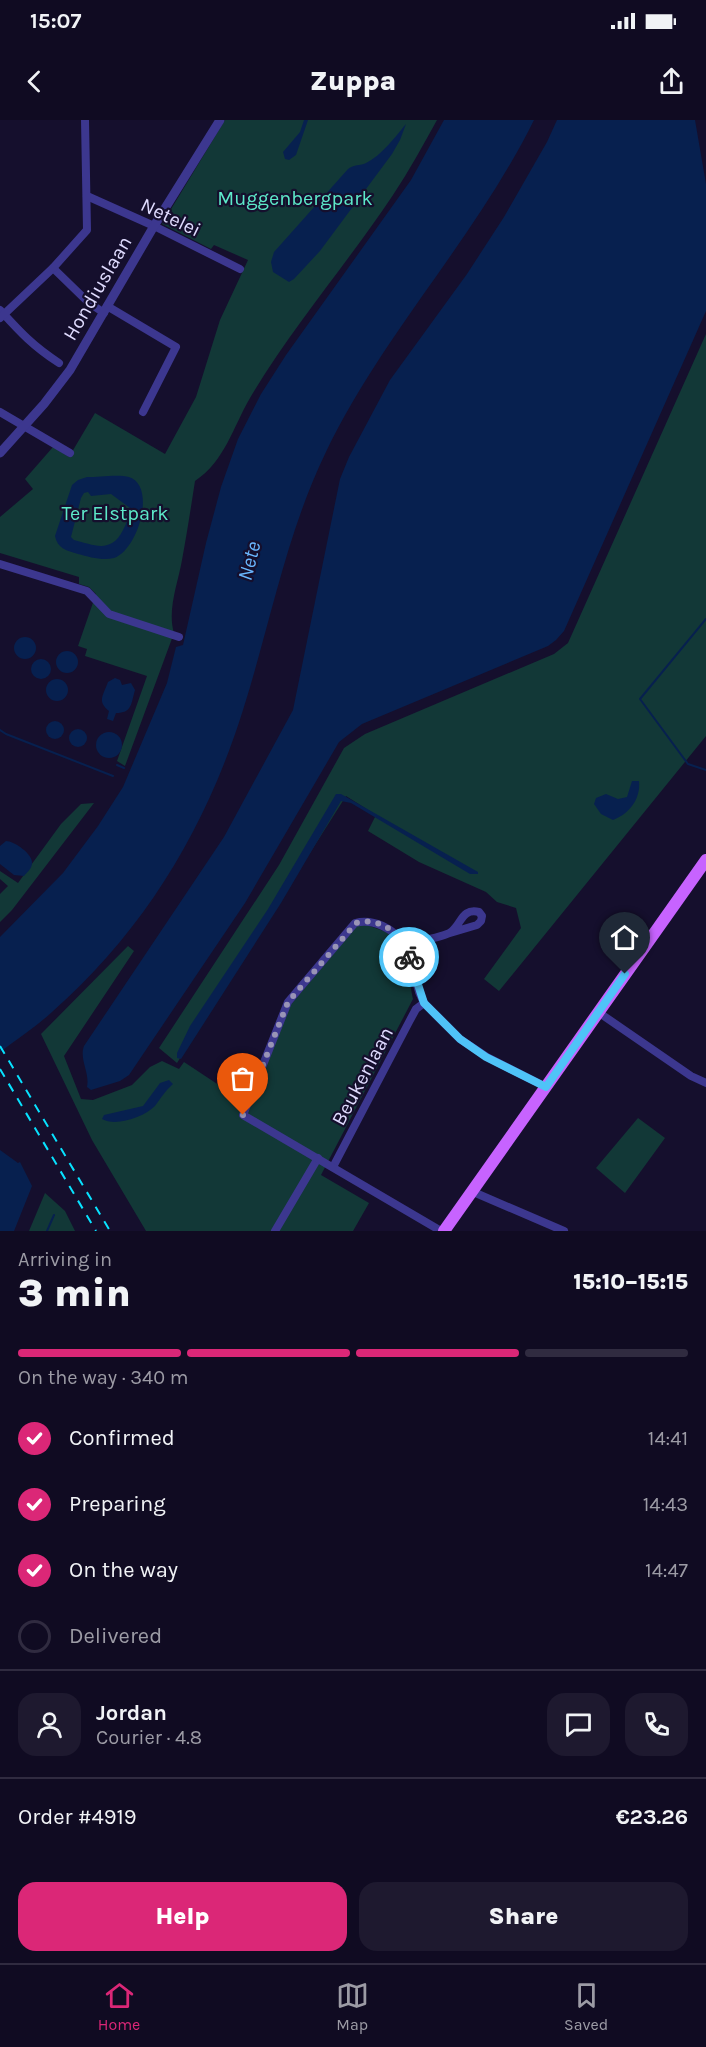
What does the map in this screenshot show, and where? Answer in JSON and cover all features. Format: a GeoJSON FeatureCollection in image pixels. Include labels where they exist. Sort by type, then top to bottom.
{"type":"FeatureCollection","features":[{"type":"Feature","properties":{"kind":"main road"},"geometry":{"type":"LineString","coordinates":[[442,1231],[706,860]]}},
{"type":"Feature","properties":{"kind":"street"},"geometry":{"type":"LineString","coordinates":[[59,363],[38,350],[1,314],[53,268],[87,230],[85,120]]}},
{"type":"Feature","properties":{"kind":"street","name":"Hondiuslaan"},"geometry":{"type":"LineString","coordinates":[[0,453],[25,427],[65,378],[219,120]]}},
{"type":"Feature","properties":{"kind":"street","name":"Netelei"},"geometry":{"type":"LineString","coordinates":[[87,196],[240,269]]}},
{"type":"Feature","properties":{"kind":"street"},"geometry":{"type":"LineString","coordinates":[[53,268],[88,302],[176,347],[143,412]]}},
{"type":"Feature","properties":{"kind":"street"},"geometry":{"type":"LineString","coordinates":[[0,412],[70,453]]}},
{"type":"Feature","properties":{"kind":"street"},"geometry":{"type":"LineString","coordinates":[[0,564],[87,591],[109,614],[179,637]]}},
{"type":"Feature","properties":{"kind":"street"},"geometry":{"type":"LineString","coordinates":[[442,1231],[243,1115],[288,1002],[356,923],[365,920],[384,926],[398,935],[405,944],[424,1003],[460,1039],[486,1057],[546,1087]]}},
{"type":"Feature","properties":{"kind":"street"},"geometry":{"type":"LineString","coordinates":[[405,944],[450,933]]}},
{"type":"Feature","properties":{"kind":"street"},"geometry":{"type":"LineString","coordinates":[[416,1009],[419,992]]}},
{"type":"Feature","properties":{"kind":"street","name":"Beukenlaan"},"geometry":{"type":"LineString","coordinates":[[333,1167],[416,1009],[424,1003]]}},
{"type":"Feature","properties":{"kind":"street"},"geometry":{"type":"LineString","coordinates":[[598,1012],[691,1076],[706,1083]]}},
{"type":"Feature","properties":{"kind":"street"},"geometry":{"type":"LineString","coordinates":[[275,1231],[318,1158]]}},
{"type":"Feature","properties":{"kind":"street"},"geometry":{"type":"LineString","coordinates":[[471,1191],[564,1231]]}},
{"type":"Feature","properties":{"kind":"green space"},"geometry":{"type":"Polygon","coordinates":[[[225,120],[437,120],[393,195],[266,372],[221,454],[214,464],[195,481],[172,606],[174,633],[125,766],[117,761],[147,676],[85,656],[87,649],[78,646],[96,594],[89,587],[79,584],[79,577],[0,553],[0,517],[33,489],[25,479],[53,447],[69,457],[95,413],[165,454],[196,397],[220,320],[248,260],[214,245],[211,249],[162,224],[225,120]]]}},
{"type":"Feature","properties":{"kind":"green space"},"geometry":{"type":"Polygon","coordinates":[[[706,334],[706,736],[499,991],[484,979],[521,928],[516,908],[497,902],[486,892],[419,862],[368,831],[376,815],[346,796],[177,1063],[159,1048],[279,865],[344,748],[365,734],[554,654],[568,643],[706,334]]]}},
{"type":"Feature","properties":{"kind":"green space"},"geometry":{"type":"Polygon","coordinates":[[[94,803],[12,910],[0,922],[0,894],[8,886],[0,879],[0,871],[18,883],[61,824],[81,804],[94,803]]]}},
{"type":"Feature","properties":{"kind":"green space"},"geometry":{"type":"Polygon","coordinates":[[[366,925],[390,934],[396,939],[405,958],[413,999],[321,1175],[369,1203],[353,1231],[146,1231],[92,1140],[41,1034],[128,946],[134,951],[64,1056],[81,1099],[93,1100],[132,1085],[150,1067],[162,1061],[179,1069],[184,1062],[249,1105],[288,1008],[357,926],[366,925]]]}},
{"type":"Feature","properties":{"kind":"green space"},"geometry":{"type":"Polygon","coordinates":[[[638,1118],[665,1138],[625,1193],[596,1168],[638,1118]]]}},
{"type":"Feature","properties":{"kind":"green space"},"geometry":{"type":"Polygon","coordinates":[[[45,1193],[65,1211],[75,1231],[29,1231],[45,1193]]]}},
{"type":"Feature","properties":{"kind":"water"},"geometry":{"type":"Polygon","coordinates":[[[304,120],[308,120],[296,155],[289,160],[285,159],[283,152],[300,132],[304,120]]]}},
{"type":"Feature","properties":{"kind":"water","name":"Nete"},"geometry":{"type":"Polygon","coordinates":[[[444,120],[534,120],[484,206],[373,369],[325,454],[311,485],[289,548],[253,678],[228,753],[191,836],[144,912],[116,947],[52,1012],[0,1052],[0,937],[63,873],[98,826],[123,787],[167,683],[176,647],[183,645],[206,543],[221,487],[238,439],[261,394],[286,355],[411,180],[444,120]]]}},
{"type":"Feature","properties":{"kind":"water"},"geometry":{"type":"Polygon","coordinates":[[[557,120],[695,120],[706,184],[706,311],[564,631],[548,646],[362,724],[339,742],[245,903],[129,1075],[120,1081],[91,1090],[87,1087],[84,1046],[224,837],[293,710],[340,479],[349,457],[390,380],[467,274],[504,217],[557,120]]]}},
{"type":"Feature","properties":{"kind":"water"},"geometry":{"type":"Polygon","coordinates":[[[406,124],[392,154],[320,251],[289,282],[273,272],[271,262],[274,252],[348,169],[366,163],[377,156],[406,124]]]}},
{"type":"Feature","properties":{"kind":"water"},"geometry":{"type":"Polygon","coordinates":[[[125,476],[137,483],[142,492],[143,504],[137,531],[123,553],[114,558],[96,558],[74,553],[63,548],[56,540],[55,536],[72,485],[87,477],[125,476]],[[88,492],[84,493],[81,498],[71,537],[88,544],[107,545],[118,538],[123,530],[130,508],[111,494],[91,496],[88,492]]]}},
{"type":"Feature","properties":{"kind":"water"},"geometry":{"type":"Polygon","coordinates":[[[25,637],[33,640],[36,648],[33,656],[25,659],[17,656],[14,648],[17,640],[25,637]]]}},
{"type":"Feature","properties":{"kind":"water"},"geometry":{"type":"Polygon","coordinates":[[[67,651],[75,654],[78,662],[75,670],[67,673],[59,670],[56,662],[59,654],[67,651]]]}},
{"type":"Feature","properties":{"kind":"water"},"geometry":{"type":"Polygon","coordinates":[[[37,659],[45,659],[51,665],[51,673],[45,679],[37,679],[31,673],[31,665],[37,659]]]}},
{"type":"Feature","properties":{"kind":"water"},"geometry":{"type":"Polygon","coordinates":[[[115,678],[120,680],[122,685],[131,683],[135,690],[130,707],[121,713],[116,713],[113,721],[107,719],[109,711],[103,704],[102,698],[108,682],[115,678]]]}},
{"type":"Feature","properties":{"kind":"water"},"geometry":{"type":"Polygon","coordinates":[[[53,679],[61,679],[68,686],[68,694],[61,701],[53,701],[46,694],[46,686],[53,679]]]}},
{"type":"Feature","properties":{"kind":"water"},"geometry":{"type":"Polygon","coordinates":[[[55,721],[61,724],[64,730],[61,736],[55,739],[49,736],[46,730],[49,724],[55,721]]]}},
{"type":"Feature","properties":{"kind":"water"},"geometry":{"type":"Polygon","coordinates":[[[78,729],[84,732],[87,738],[84,744],[78,747],[72,744],[69,738],[72,732],[78,729]]]}},
{"type":"Feature","properties":{"kind":"water"},"geometry":{"type":"Polygon","coordinates":[[[109,732],[118,736],[122,745],[118,754],[109,758],[100,754],[96,745],[100,736],[109,732]]]}},
{"type":"Feature","properties":{"kind":"water"},"geometry":{"type":"Polygon","coordinates":[[[632,781],[639,781],[639,788],[636,800],[629,810],[613,820],[601,814],[594,804],[596,798],[606,794],[618,799],[627,797],[632,781]]]}},
{"type":"Feature","properties":{"kind":"water"},"geometry":{"type":"Polygon","coordinates":[[[336,794],[341,794],[478,874],[470,874],[351,803],[341,801],[281,903],[181,1059],[177,1058],[177,1053],[190,1026],[268,909],[336,794]]]}},
{"type":"Feature","properties":{"kind":"water"},"geometry":{"type":"Polygon","coordinates":[[[6,841],[14,843],[31,859],[31,867],[24,876],[14,875],[0,864],[0,846],[6,841]]]}},
{"type":"Feature","properties":{"kind":"water"},"geometry":{"type":"Polygon","coordinates":[[[169,1080],[173,1084],[155,1106],[144,1114],[130,1120],[115,1122],[102,1119],[104,1115],[143,1106],[160,1083],[169,1080]]]}},
{"type":"Feature","properties":{"kind":"water"},"geometry":{"type":"Polygon","coordinates":[[[0,1150],[18,1163],[20,1162],[32,1186],[14,1231],[0,1231],[0,1150]]]}},
{"type":"Feature","properties":{"kind":"waterway"},"geometry":{"type":"LineString","coordinates":[[706,619],[640,699],[688,764],[706,770]]}},
{"type":"Feature","properties":{"kind":"waterway"},"geometry":{"type":"LineString","coordinates":[[0,730],[113,776]]}},
{"type":"Feature","properties":{"kind":"waterway"},"geometry":{"type":"LineString","coordinates":[[117,765],[124,768]]}},
{"type":"Feature","properties":{"kind":"waterway"},"geometry":{"type":"LineString","coordinates":[[47,1231],[54,1215]]}},
{"type":"Feature","properties":{"kind":"railway"},"geometry":{"type":"LineString","coordinates":[[0,1046],[110,1231]]}},
{"type":"Feature","properties":{"kind":"railway"},"geometry":{"type":"LineString","coordinates":[[0,1069],[96,1231]]}},
{"type":"Feature","properties":{"kind":"way so far"},"geometry":{"type":"LineString","coordinates":[[243,1115],[288,1002],[356,923],[365,920],[384,926],[398,935],[405,944],[409,957]]}},
{"type":"Feature","properties":{"kind":"route"},"geometry":{"type":"LineString","coordinates":[[409,957],[424,1003],[460,1039],[486,1057],[546,1087],[625,974]]}},
{"type":"Feature","properties":{"kind":"park label","name":"Muggenbergpark"},"geometry":{"type":"Point","coordinates":[295,198]}},
{"type":"Feature","properties":{"kind":"park label","name":"Ter Elstpark"},"geometry":{"type":"Point","coordinates":[115,513]}}]}
